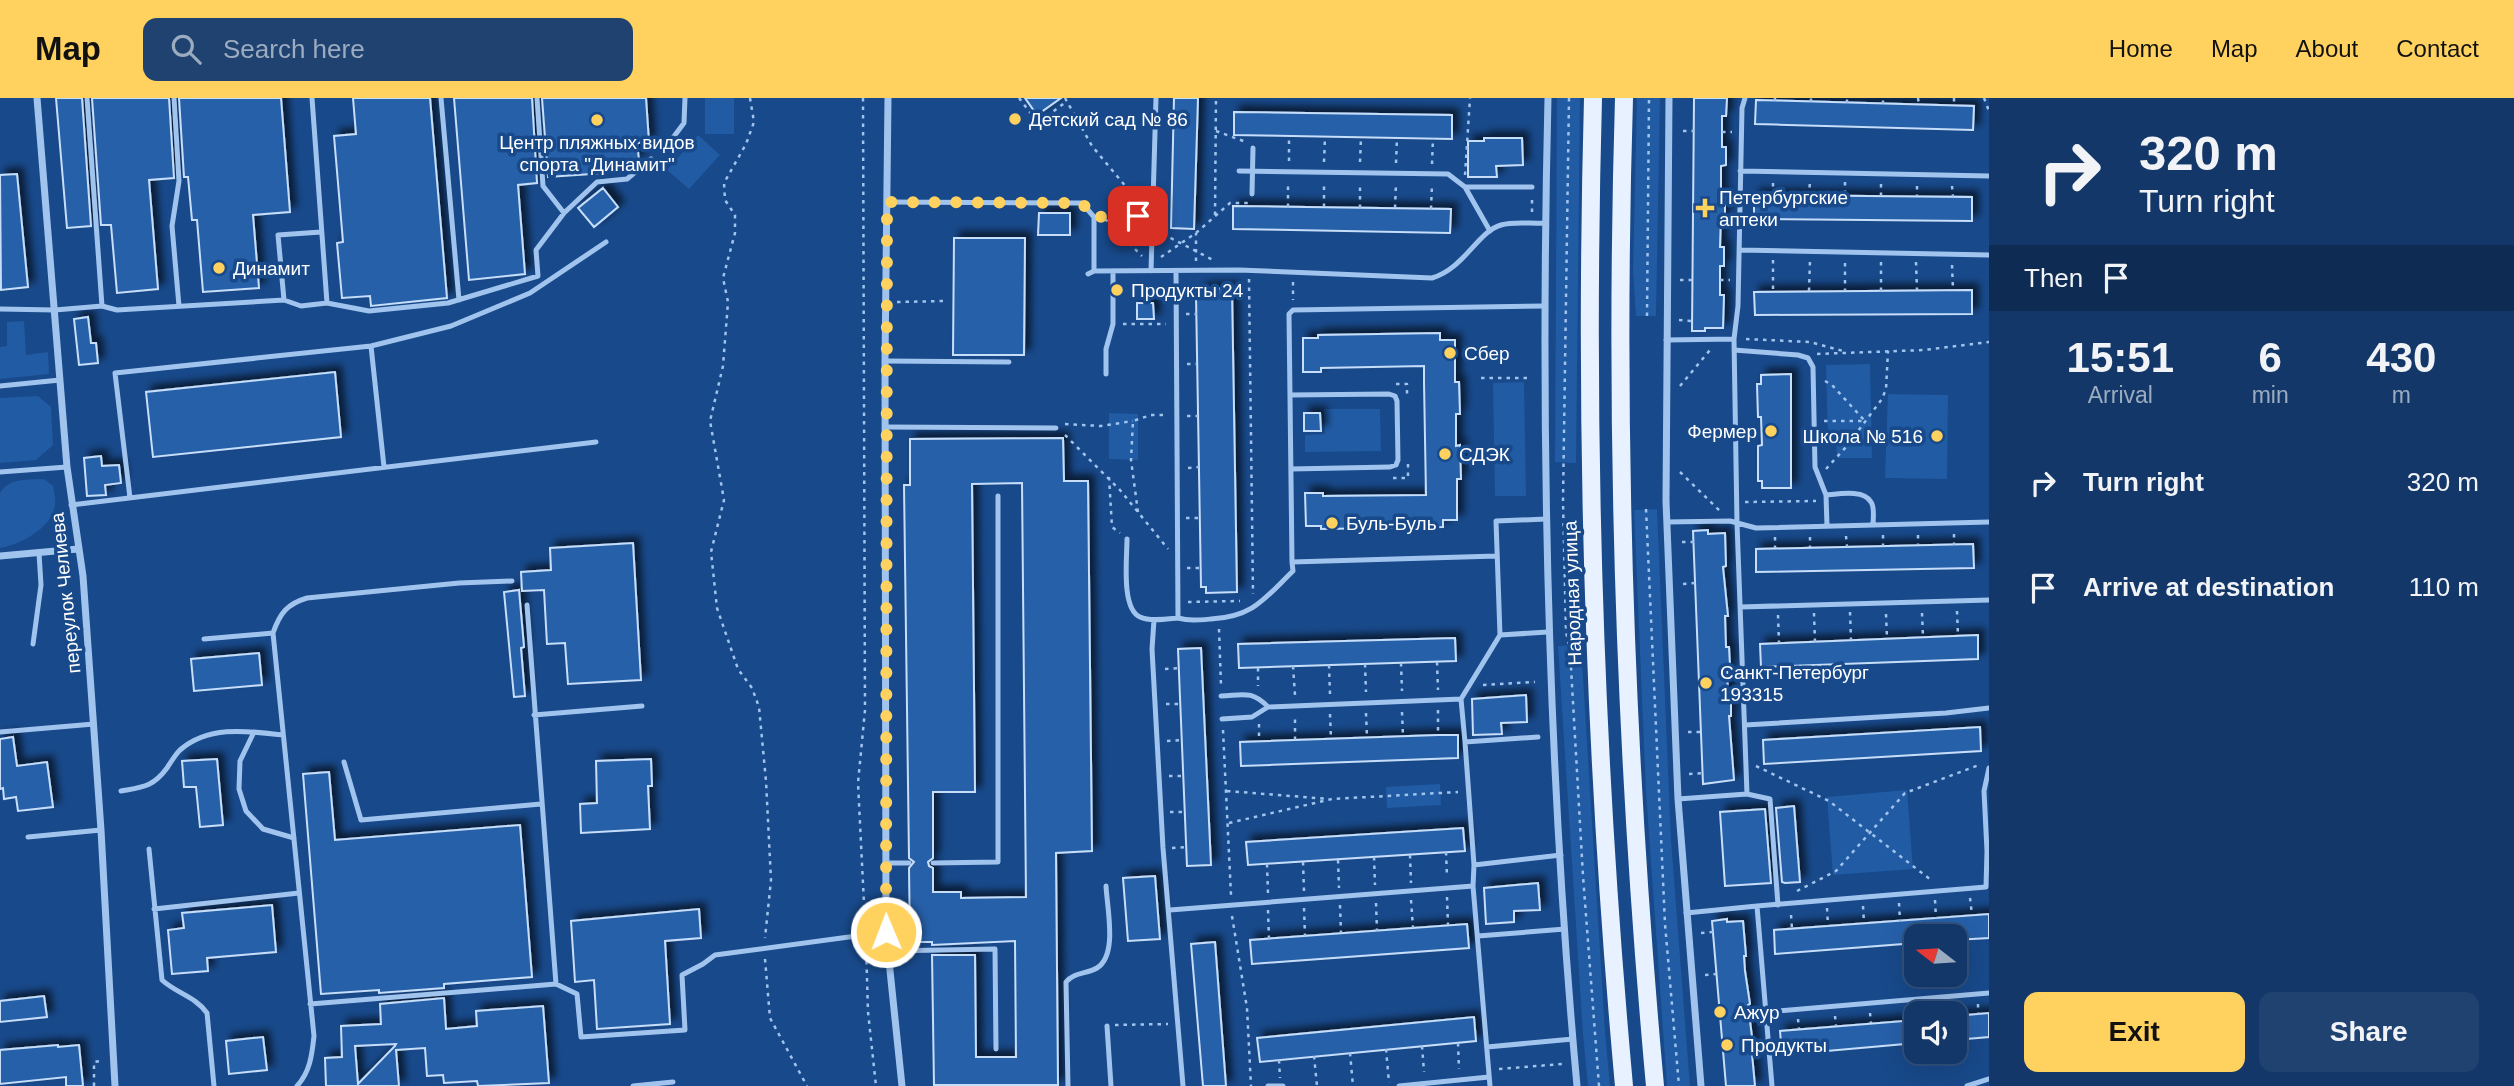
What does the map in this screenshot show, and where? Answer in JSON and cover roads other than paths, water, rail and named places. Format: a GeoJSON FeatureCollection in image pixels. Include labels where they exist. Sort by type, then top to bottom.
{"type":"FeatureCollection","features":[{"type":"Feature","properties":{"kind":"main road","name":"Народная улица"},"geometry":{"type":"LineString","coordinates":[[1593,98],[1591,502],[1595,650],[1615,992],[1624,1086]]}},
{"type":"Feature","properties":{"kind":"main road"},"geometry":{"type":"LineString","coordinates":[[1624,98],[1622,511],[1632,771],[1646,992],[1655,1086]]}},
{"type":"Feature","properties":{"kind":"street","name":"переулок Челиева"},"geometry":{"type":"LineString","coordinates":[[37,98],[67,467],[83,576],[115,1086]]}},
{"type":"Feature","properties":{"kind":"street"},"geometry":{"type":"LineString","coordinates":[[888,98],[885,863],[886,932],[902,1086]]}},
{"type":"Feature","properties":{"kind":"street"},"geometry":{"type":"LineString","coordinates":[[1548,98],[1544,306],[1548,632],[1577,1086]]}},
{"type":"Feature","properties":{"kind":"street"},"geometry":{"type":"LineString","coordinates":[[1669,98],[1667,522],[1678,799],[1700,1086]]}},
{"type":"Feature","properties":{"kind":"street"},"geometry":{"type":"LineString","coordinates":[[0,556],[78,549]]}},
{"type":"Feature","properties":{"kind":"lane"},"geometry":{"type":"LineString","coordinates":[[87,98],[102,306]]}},
{"type":"Feature","properties":{"kind":"lane"},"geometry":{"type":"LineString","coordinates":[[174,98],[180,181],[172,226],[179,306]]}},
{"type":"Feature","properties":{"kind":"lane"},"geometry":{"type":"LineString","coordinates":[[312,98],[327,303]]}},
{"type":"Feature","properties":{"kind":"lane"},"geometry":{"type":"LineString","coordinates":[[441,98],[460,300]]}},
{"type":"Feature","properties":{"kind":"lane"},"geometry":{"type":"LineString","coordinates":[[537,98],[543,186],[564,213]]}},
{"type":"Feature","properties":{"kind":"lane"},"geometry":{"type":"LineString","coordinates":[[663,152],[684,123],[685,98]]}},
{"type":"Feature","properties":{"kind":"lane"},"geometry":{"type":"LineString","coordinates":[[1151,271],[1156,98]]}},
{"type":"Feature","properties":{"kind":"lane"},"geometry":{"type":"LineString","coordinates":[[1745,98],[1742,108],[1734,350],[1747,794]]}},
{"type":"Feature","properties":{"kind":"lane"},"geometry":{"type":"LineString","coordinates":[[1252,194],[1253,146]]}},
{"type":"Feature","properties":{"kind":"lane"},"geometry":{"type":"LineString","coordinates":[[0,309],[55,310],[102,306],[117,310],[284,300],[301,306],[327,303],[369,311],[449,303],[538,276],[536,250],[564,213],[597,182],[626,180],[651,159]]}},
{"type":"Feature","properties":{"kind":"lane"},"geometry":{"type":"LineString","coordinates":[[1239,171],[1448,174],[1465,187],[1490,230]]}},
{"type":"Feature","properties":{"kind":"lane"},"geometry":{"type":"LineString","coordinates":[[1740,172],[1989,176]]}},
{"type":"Feature","properties":{"kind":"lane"},"geometry":{"type":"LineString","coordinates":[[1465,187],[1532,187]]}},
{"type":"Feature","properties":{"kind":"lane"},"geometry":{"type":"LineString","coordinates":[[887,202],[1082,203],[1094,217],[1091,273],[1249,272],[1432,278],[1455,267],[1490,230],[1500,225],[1545,223]]}},
{"type":"Feature","properties":{"kind":"lane"},"geometry":{"type":"LineString","coordinates":[[284,300],[278,235],[321,232]]}},
{"type":"Feature","properties":{"kind":"lane"},"geometry":{"type":"LineString","coordinates":[[130,498],[115,373],[371,346],[451,326],[530,293],[606,242]]}},
{"type":"Feature","properties":{"kind":"lane"},"geometry":{"type":"LineString","coordinates":[[1739,250],[1989,255]]}},
{"type":"Feature","properties":{"kind":"lane"},"geometry":{"type":"LineString","coordinates":[[1106,374],[1106,349],[1113,324],[1113,271]]}},
{"type":"Feature","properties":{"kind":"lane"},"geometry":{"type":"LineString","coordinates":[[1176,271],[1178,618]]}},
{"type":"Feature","properties":{"kind":"lane"},"geometry":{"type":"LineString","coordinates":[[1127,539],[1128,598],[1131,610],[1140,618],[1178,618],[1188,621],[1241,616],[1293,571],[1289,314],[1293,310],[1544,306]]}},
{"type":"Feature","properties":{"kind":"lane"},"geometry":{"type":"LineString","coordinates":[[1666,340],[1734,339]]}},
{"type":"Feature","properties":{"kind":"lane"},"geometry":{"type":"LineString","coordinates":[[371,346],[384,467]]}},
{"type":"Feature","properties":{"kind":"lane"},"geometry":{"type":"LineString","coordinates":[[1734,350],[1808,358],[1813,375],[1815,467],[1826,498],[1826,526]]}},
{"type":"Feature","properties":{"kind":"lane"},"geometry":{"type":"LineString","coordinates":[[885,361],[1009,362]]}},
{"type":"Feature","properties":{"kind":"lane"},"geometry":{"type":"LineString","coordinates":[[0,386],[60,380]]}},
{"type":"Feature","properties":{"kind":"lane"},"geometry":{"type":"LineString","coordinates":[[1290,396],[1395,396],[1398,460],[1396,465],[1391,467],[1291,469]]}},
{"type":"Feature","properties":{"kind":"lane"},"geometry":{"type":"LineString","coordinates":[[885,427],[1056,428]]}},
{"type":"Feature","properties":{"kind":"lane"},"geometry":{"type":"LineString","coordinates":[[71,505],[596,442]]}},
{"type":"Feature","properties":{"kind":"lane"},"geometry":{"type":"LineString","coordinates":[[0,472],[67,467]]}},
{"type":"Feature","properties":{"kind":"lane"},"geometry":{"type":"LineString","coordinates":[[1826,498],[1860,494],[1869,499],[1873,503],[1873,525]]}},
{"type":"Feature","properties":{"kind":"lane"},"geometry":{"type":"LineString","coordinates":[[933,863],[998,862],[999,496]]}},
{"type":"Feature","properties":{"kind":"lane"},"geometry":{"type":"LineString","coordinates":[[1490,1086],[1461,699],[1500,635],[1496,522],[1546,519]]}},
{"type":"Feature","properties":{"kind":"lane"},"geometry":{"type":"LineString","coordinates":[[1667,522],[1730,521],[1756,528],[1989,522]]}},
{"type":"Feature","properties":{"kind":"lane"},"geometry":{"type":"LineString","coordinates":[[33,644],[41,585],[39,553]]}},
{"type":"Feature","properties":{"kind":"lane"},"geometry":{"type":"LineString","coordinates":[[1292,562],[1497,556]]}},
{"type":"Feature","properties":{"kind":"lane"},"geometry":{"type":"LineString","coordinates":[[297,1086],[304,1078],[312,1058],[314,1037],[273,633],[278,618],[290,603],[307,598],[459,583],[512,581]]}},
{"type":"Feature","properties":{"kind":"lane"},"geometry":{"type":"LineString","coordinates":[[1740,607],[1989,600]]}},
{"type":"Feature","properties":{"kind":"lane"},"geometry":{"type":"LineString","coordinates":[[527,605],[556,984]]}},
{"type":"Feature","properties":{"kind":"lane"},"geometry":{"type":"LineString","coordinates":[[1154,620],[1153,670],[1161,812],[1183,1086]]}},
{"type":"Feature","properties":{"kind":"lane"},"geometry":{"type":"LineString","coordinates":[[1500,635],[1548,632]]}},
{"type":"Feature","properties":{"kind":"lane"},"geometry":{"type":"LineString","coordinates":[[204,639],[273,633]]}},
{"type":"Feature","properties":{"kind":"lane"},"geometry":{"type":"LineString","coordinates":[[1221,696],[1251,694],[1268,707]]}},
{"type":"Feature","properties":{"kind":"lane"},"geometry":{"type":"LineString","coordinates":[[1222,719],[1252,717],[1268,707],[1461,699]]}},
{"type":"Feature","properties":{"kind":"lane"},"geometry":{"type":"LineString","coordinates":[[534,715],[642,706]]}},
{"type":"Feature","properties":{"kind":"lane"},"geometry":{"type":"LineString","coordinates":[[1745,725],[1989,708]]}},
{"type":"Feature","properties":{"kind":"lane"},"geometry":{"type":"LineString","coordinates":[[0,732],[94,723]]}},
{"type":"Feature","properties":{"kind":"lane"},"geometry":{"type":"LineString","coordinates":[[121,791],[147,786],[160,777],[179,751],[201,738],[226,731],[283,736]]}},
{"type":"Feature","properties":{"kind":"lane"},"geometry":{"type":"LineString","coordinates":[[254,732],[240,761],[239,789],[246,811],[263,829],[294,838]]}},
{"type":"Feature","properties":{"kind":"lane"},"geometry":{"type":"LineString","coordinates":[[1465,741],[1538,737]]}},
{"type":"Feature","properties":{"kind":"lane"},"geometry":{"type":"LineString","coordinates":[[344,762],[361,820],[541,804]]}},
{"type":"Feature","properties":{"kind":"lane"},"geometry":{"type":"LineString","coordinates":[[1686,913],[1987,889],[1984,780],[1989,768]]}},
{"type":"Feature","properties":{"kind":"lane"},"geometry":{"type":"LineString","coordinates":[[1678,799],[1747,794],[1770,799],[1779,905]]}},
{"type":"Feature","properties":{"kind":"lane"},"geometry":{"type":"LineString","coordinates":[[27,836],[101,830]]}},
{"type":"Feature","properties":{"kind":"lane"},"geometry":{"type":"LineString","coordinates":[[149,849],[162,980],[171,989],[201,1004],[207,1013],[214,1086]]}},
{"type":"Feature","properties":{"kind":"lane"},"geometry":{"type":"LineString","coordinates":[[1474,865],[1561,855]]}},
{"type":"Feature","properties":{"kind":"lane"},"geometry":{"type":"LineString","coordinates":[[885,863],[909,863]]}},
{"type":"Feature","properties":{"kind":"lane"},"geometry":{"type":"LineString","coordinates":[[1068,1086],[1066,982],[1070,976],[1095,969],[1109,952],[1106,886]]}},
{"type":"Feature","properties":{"kind":"lane"},"geometry":{"type":"LineString","coordinates":[[1170,910],[1473,886]]}},
{"type":"Feature","properties":{"kind":"lane"},"geometry":{"type":"LineString","coordinates":[[154,909],[299,893]]}},
{"type":"Feature","properties":{"kind":"lane"},"geometry":{"type":"LineString","coordinates":[[1757,906],[1772,1086]]}},
{"type":"Feature","properties":{"kind":"lane"},"geometry":{"type":"LineString","coordinates":[[1478,936],[1565,929]]}},
{"type":"Feature","properties":{"kind":"lane"},"geometry":{"type":"LineString","coordinates":[[310,1004],[556,984],[577,994],[581,1037],[685,1030],[682,975],[715,955],[886,932]]}},
{"type":"Feature","properties":{"kind":"lane"},"geometry":{"type":"LineString","coordinates":[[888,951],[995,949],[996,1049]]}},
{"type":"Feature","properties":{"kind":"lane"},"geometry":{"type":"LineString","coordinates":[[1766,1012],[1989,993]]}},
{"type":"Feature","properties":{"kind":"lane"},"geometry":{"type":"LineString","coordinates":[[1107,1026],[1111,1086]]}},
{"type":"Feature","properties":{"kind":"lane"},"geometry":{"type":"LineString","coordinates":[[1487,1047],[1573,1039]]}},
{"type":"Feature","properties":{"kind":"lane"},"geometry":{"type":"LineString","coordinates":[[1399,1086],[1489,1077]]}},
{"type":"Feature","properties":{"kind":"lane"},"geometry":{"type":"LineString","coordinates":[[1968,1086],[1989,1079]]}},
{"type":"Feature","properties":{"kind":"lane"},"geometry":{"type":"LineString","coordinates":[[633,1086],[673,1082]]}},
{"type":"Feature","properties":{"kind":"lane"},"geometry":{"type":"LineString","coordinates":[[1268,1086],[1282,1085]]}},
{"type":"Feature","properties":{"kind":"place","name":"Детский сад № 86"},"geometry":{"type":"Point","coordinates":[1015,119]}},
{"type":"Feature","properties":{"kind":"place","name":"Центр пляжных видов спорта \"Динамит\""},"geometry":{"type":"Point","coordinates":[597,120]}},
{"type":"Feature","properties":{"kind":"place","name":"Петербургские аптеки"},"geometry":{"type":"Point","coordinates":[1705,208]}},
{"type":"Feature","properties":{"kind":"place","name":"Динамит"},"geometry":{"type":"Point","coordinates":[219,268]}},
{"type":"Feature","properties":{"kind":"place","name":"Продукты 24"},"geometry":{"type":"Point","coordinates":[1117,290]}},
{"type":"Feature","properties":{"kind":"place","name":"Сбер"},"geometry":{"type":"Point","coordinates":[1450,353]}},
{"type":"Feature","properties":{"kind":"place","name":"Фермер"},"geometry":{"type":"Point","coordinates":[1771,431]}},
{"type":"Feature","properties":{"kind":"place","name":"Школа № 516"},"geometry":{"type":"Point","coordinates":[1937,436]}},
{"type":"Feature","properties":{"kind":"place","name":"СДЭК"},"geometry":{"type":"Point","coordinates":[1445,454]}},
{"type":"Feature","properties":{"kind":"place","name":"Буль-Буль"},"geometry":{"type":"Point","coordinates":[1332,523]}},
{"type":"Feature","properties":{"kind":"place","name":"Санкт-Петербург 193315"},"geometry":{"type":"Point","coordinates":[1706,683]}},
{"type":"Feature","properties":{"kind":"place","name":"Ажур"},"geometry":{"type":"Point","coordinates":[1720,1012]}},
{"type":"Feature","properties":{"kind":"place","name":"Продукты"},"geometry":{"type":"Point","coordinates":[1727,1045]}}]}
